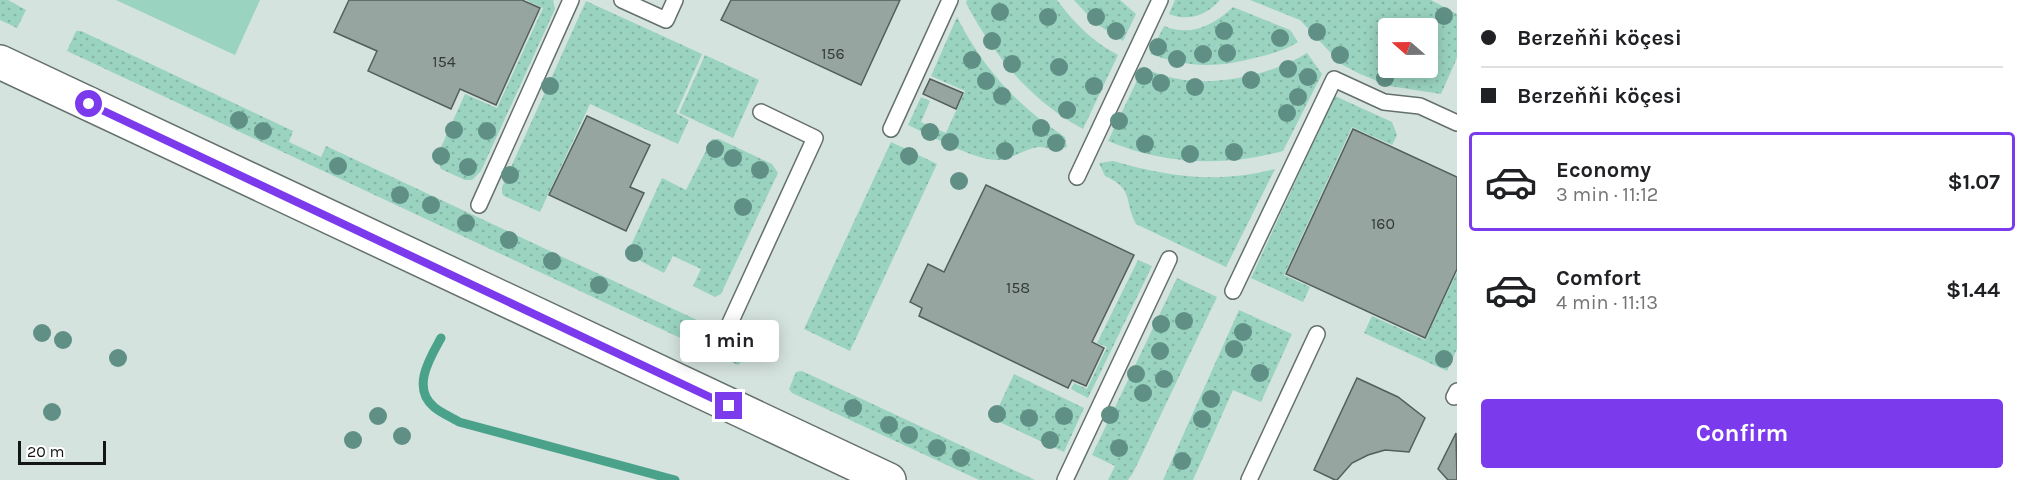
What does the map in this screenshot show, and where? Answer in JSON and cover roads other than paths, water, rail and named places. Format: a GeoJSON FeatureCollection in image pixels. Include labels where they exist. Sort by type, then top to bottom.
{"type":"FeatureCollection","features":[{"type":"Feature","properties":{"kind":"street"},"geometry":{"type":"LineString","coordinates":[[0,62],[889,480]]}},
{"type":"Feature","properties":{"kind":"lane"},"geometry":{"type":"LineString","coordinates":[[479,205],[571,0]]}},
{"type":"Feature","properties":{"kind":"lane"},"geometry":{"type":"LineString","coordinates":[[622,0],[666,21],[675,0]]}},
{"type":"Feature","properties":{"kind":"lane"},"geometry":{"type":"LineString","coordinates":[[891,129],[950,0]]}},
{"type":"Feature","properties":{"kind":"lane"},"geometry":{"type":"LineString","coordinates":[[1077,177],[1160,0]]}},
{"type":"Feature","properties":{"kind":"lane"},"geometry":{"type":"LineString","coordinates":[[1233,291],[1334,79],[1384,102],[1419,106],[1457,123]]}},
{"type":"Feature","properties":{"kind":"lane"},"geometry":{"type":"LineString","coordinates":[[730,323],[815,138],[761,112]]}},
{"type":"Feature","properties":{"kind":"lane"},"geometry":{"type":"LineString","coordinates":[[1065,480],[1170,259]]}},
{"type":"Feature","properties":{"kind":"lane"},"geometry":{"type":"LineString","coordinates":[[1249,480],[1317,334]]}},
{"type":"Feature","properties":{"kind":"waterway"},"geometry":{"type":"LineString","coordinates":[[441,338],[428,364],[423,382],[427,399],[440,411],[459,422],[675,480]]}}]}
